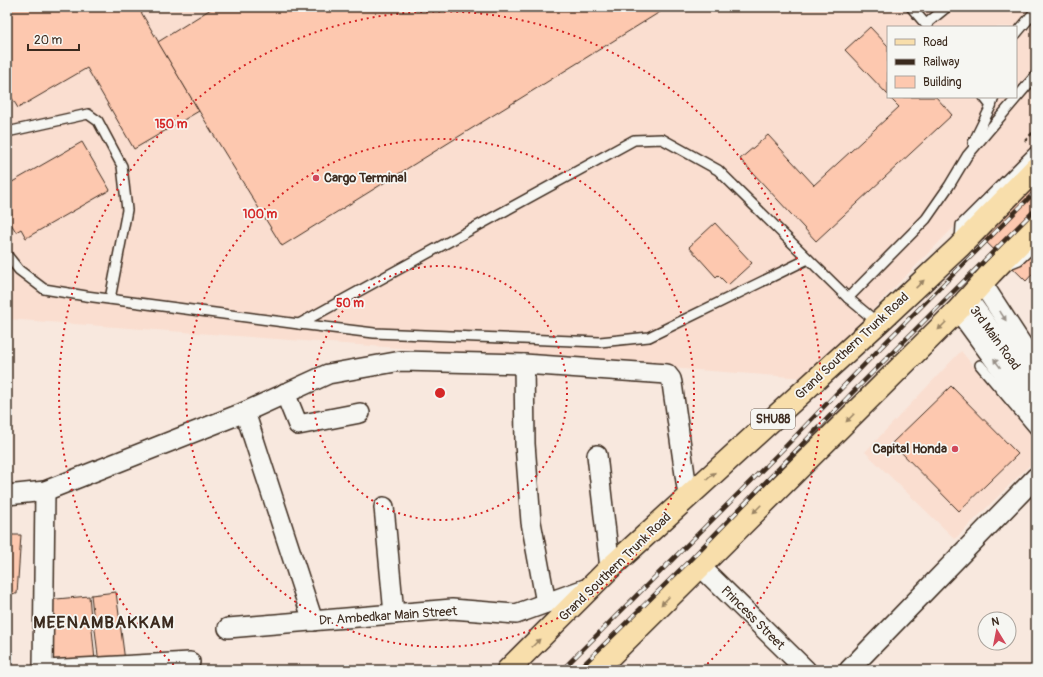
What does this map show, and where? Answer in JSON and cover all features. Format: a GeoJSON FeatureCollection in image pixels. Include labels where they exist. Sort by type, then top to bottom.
{"type":"FeatureCollection","features":[{"type":"Feature","properties":{"kind":"main road","name":"Grand Southern Trunk Road"},"geometry":{"type":"LineString","coordinates":[[508,670],[610,568],[959,247],[1036,168]]}},
{"type":"Feature","properties":{"kind":"main road"},"geometry":{"type":"LineString","coordinates":[[596,670],[963,305],[1036,226]]}},
{"type":"Feature","properties":{"kind":"street"},"geometry":{"type":"LineString","coordinates":[[987,278],[1036,366]]}},
{"type":"Feature","properties":{"kind":"street"},"geometry":{"type":"LineString","coordinates":[[963,305],[1036,417]]}},
{"type":"Feature","properties":{"kind":"street","name":"3rd Main Road"},"geometry":{"type":"LineString","coordinates":[[963,305],[1036,396]]}},
{"type":"Feature","properties":{"kind":"street"},"geometry":{"type":"LineString","coordinates":[[7,495],[45,491],[245,412],[328,374],[401,362],[524,364],[667,374],[672,383],[688,496]]}},
{"type":"Feature","properties":{"kind":"street"},"geometry":{"type":"LineString","coordinates":[[524,364],[526,444],[531,522],[546,603]]}},
{"type":"Feature","properties":{"kind":"street"},"geometry":{"type":"LineString","coordinates":[[285,394],[298,425],[360,413]]}},
{"type":"Feature","properties":{"kind":"street"},"geometry":{"type":"LineString","coordinates":[[245,412],[313,621]]}},
{"type":"Feature","properties":{"kind":"street"},"geometry":{"type":"LineString","coordinates":[[597,455],[610,568]]}},
{"type":"Feature","properties":{"kind":"street"},"geometry":{"type":"LineString","coordinates":[[849,670],[1036,477]]}},
{"type":"Feature","properties":{"kind":"street"},"geometry":{"type":"LineString","coordinates":[[45,491],[44,670],[190,662]]}},
{"type":"Feature","properties":{"kind":"street"},"geometry":{"type":"LineString","coordinates":[[384,507],[394,614]]}},
{"type":"Feature","properties":{"kind":"street","name":"Princess Street"},"geometry":{"type":"LineString","coordinates":[[700,566],[806,670]]}},
{"type":"Feature","properties":{"kind":"street","name":"Dr. Ambedkar Main Street"},"geometry":{"type":"LineString","coordinates":[[228,628],[452,610],[516,614],[584,589],[591,588]]}},
{"type":"Feature","properties":{"kind":"lane"},"geometry":{"type":"LineString","coordinates":[[911,7],[927,26],[947,7]]}},
{"type":"Feature","properties":{"kind":"lane"},"geometry":{"type":"LineString","coordinates":[[1017,33],[1036,10]]}},
{"type":"Feature","properties":{"kind":"lane"},"geometry":{"type":"LineString","coordinates":[[1017,97],[1036,75]]}},
{"type":"Feature","properties":{"kind":"lane"},"geometry":{"type":"LineString","coordinates":[[985,98],[992,106]]}},
{"type":"Feature","properties":{"kind":"lane"},"geometry":{"type":"LineString","coordinates":[[848,298],[926,219],[949,186],[967,156],[992,106],[994,98]]}},
{"type":"Feature","properties":{"kind":"lane"},"geometry":{"type":"LineString","coordinates":[[967,156],[1016,98]]}},
{"type":"Feature","properties":{"kind":"lane"},"geometry":{"type":"LineString","coordinates":[[7,132],[88,114],[98,121],[122,166],[127,210],[110,299]]}},
{"type":"Feature","properties":{"kind":"lane"},"geometry":{"type":"LineString","coordinates":[[299,324],[634,140],[662,140],[718,170],[848,298],[878,323]]}},
{"type":"Feature","properties":{"kind":"lane"},"geometry":{"type":"LineString","coordinates":[[959,247],[961,224],[1036,150]]}},
{"type":"Feature","properties":{"kind":"lane"},"geometry":{"type":"LineString","coordinates":[[987,278],[1019,260],[1036,244]]}},
{"type":"Feature","properties":{"kind":"lane"},"geometry":{"type":"LineString","coordinates":[[7,255],[19,270],[44,289],[110,299],[374,333],[600,342],[649,337],[808,259]]}},
{"type":"Feature","properties":{"kind":"lane"},"geometry":{"type":"LineString","coordinates":[[980,365],[1036,431]]}},
{"type":"Feature","properties":{"kind":"shaded area"},"geometry":{"type":"Polygon","coordinates":[[[7,7],[1036,7],[1036,144],[805,378],[7,319],[7,7]]]}},
{"type":"Feature","properties":{"kind":"shaded area"},"geometry":{"type":"Polygon","coordinates":[[[961,351],[1036,441],[1036,459],[955,539],[865,452],[961,351]]]}},
{"type":"Feature","properties":{"kind":"building"},"geometry":{"type":"Polygon","coordinates":[[[7,7],[138,7],[199,111],[134,149],[87,68],[18,108],[7,90],[7,7]]]}},
{"type":"Feature","properties":{"kind":"building","name":"Cargo Terminal"},"geometry":{"type":"Polygon","coordinates":[[[214,7],[668,7],[282,246],[158,42],[214,7]]]}},
{"type":"Feature","properties":{"kind":"building"},"geometry":{"type":"Polygon","coordinates":[[[870,27],[887,45],[887,94],[845,50],[870,27]]]}},
{"type":"Feature","properties":{"kind":"building"},"geometry":{"type":"Polygon","coordinates":[[[890,98],[937,98],[952,115],[816,241],[740,159],[768,135],[814,185],[899,107],[890,98]]]}},
{"type":"Feature","properties":{"kind":"building"},"geometry":{"type":"Polygon","coordinates":[[[82,142],[110,190],[26,238],[21,229],[16,232],[7,217],[12,214],[7,205],[7,185],[82,142]]]}},
{"type":"Feature","properties":{"kind":"building"},"geometry":{"type":"Polygon","coordinates":[[[1036,175],[1036,270],[1026,281],[978,234],[1036,175]]]}},
{"type":"Feature","properties":{"kind":"building"},"geometry":{"type":"Polygon","coordinates":[[[715,223],[752,263],[728,285],[718,275],[716,277],[689,247],[715,223]]]}},
{"type":"Feature","properties":{"kind":"building","name":"Capital Honda"},"geometry":{"type":"Polygon","coordinates":[[[951,386],[1018,454],[959,511],[892,443],[951,386]]]}},
{"type":"Feature","properties":{"kind":"building"},"geometry":{"type":"Polygon","coordinates":[[[7,535],[21,535],[17,594],[7,593],[7,535]]]}},
{"type":"Feature","properties":{"kind":"building"},"geometry":{"type":"Polygon","coordinates":[[[116,592],[125,661],[99,664],[91,595],[116,592]]]}},
{"type":"Feature","properties":{"kind":"building"},"geometry":{"type":"Polygon","coordinates":[[[89,596],[95,661],[53,666],[46,600],[89,596]]]}},
{"type":"Feature","properties":{"kind":"railway"},"geometry":{"type":"LineString","coordinates":[[562,670],[786,446],[887,341],[1036,191]]}},
{"type":"Feature","properties":{"kind":"railway"},"geometry":{"type":"LineString","coordinates":[[578,670],[691,559],[852,393],[1036,209]]}},
{"type":"Feature","properties":{"kind":"place","name":"Cargo Terminal"},"geometry":{"type":"Point","coordinates":[316,178]}},
{"type":"Feature","properties":{"kind":"place","name":"Capital Honda"},"geometry":{"type":"Point","coordinates":[955,449]}},
{"type":"Feature","properties":{"kind":"district","name":"MEENAMBAKKAM"},"geometry":{"type":"Point","coordinates":[104,622]}}]}
